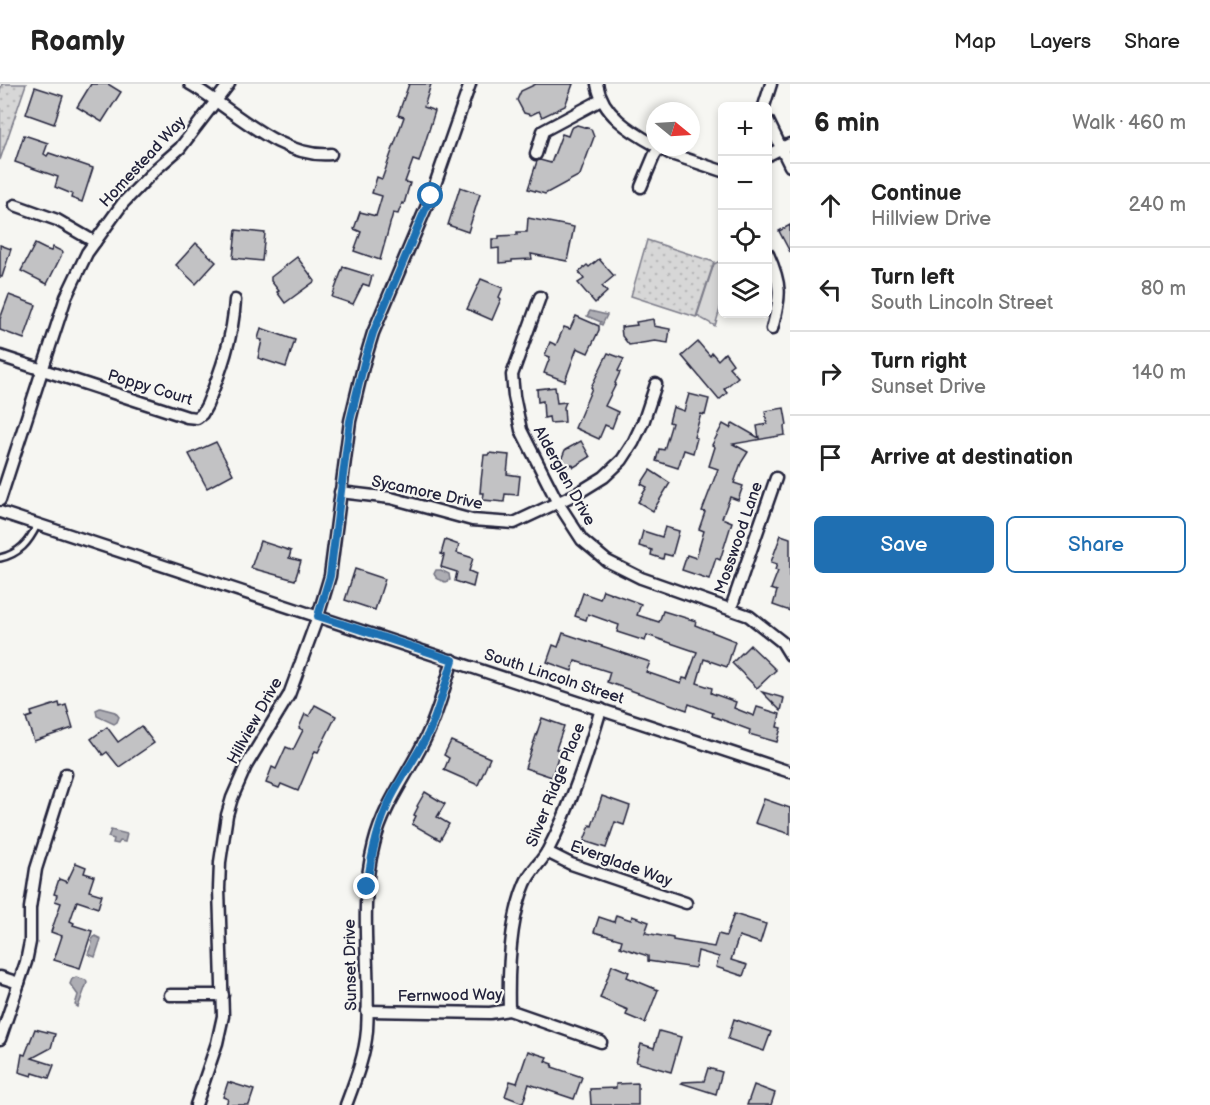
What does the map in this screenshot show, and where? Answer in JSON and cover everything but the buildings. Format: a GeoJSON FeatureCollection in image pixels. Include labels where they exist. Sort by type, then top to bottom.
{"type":"FeatureCollection","features":[{"type":"Feature","properties":{"kind":"street"},"geometry":{"type":"LineString","coordinates":[[190,84],[282,143],[318,155],[331,154]]}},
{"type":"Feature","properties":{"kind":"street","name":"Homestead Way"},"geometry":{"type":"LineString","coordinates":[[0,500],[66,297],[87,253],[123,203],[180,148],[229,84]]}},
{"type":"Feature","properties":{"kind":"street","name":"Hillview Drive"},"geometry":{"type":"LineString","coordinates":[[196,1105],[221,1029],[223,995],[219,889],[227,815],[235,789],[246,766],[290,695],[318,616],[330,576],[350,421],[373,333],[431,196],[470,84]]}},
{"type":"Feature","properties":{"kind":"street"},"geometry":{"type":"LineString","coordinates":[[597,84],[601,99],[612,115],[646,139]]}},
{"type":"Feature","properties":{"kind":"street"},"geometry":{"type":"LineString","coordinates":[[765,102],[771,84]]}},
{"type":"Feature","properties":{"kind":"street"},"geometry":{"type":"LineString","coordinates":[[536,154],[543,131],[601,99]]}},
{"type":"Feature","properties":{"kind":"street"},"geometry":{"type":"LineString","coordinates":[[772,127],[786,146],[790,166]]}},
{"type":"Feature","properties":{"kind":"street"},"geometry":{"type":"LineString","coordinates":[[772,152],[786,146]]}},
{"type":"Feature","properties":{"kind":"street"},"geometry":{"type":"LineString","coordinates":[[642,187],[654,156]]}},
{"type":"Feature","properties":{"kind":"street"},"geometry":{"type":"LineString","coordinates":[[677,156],[718,169]]}},
{"type":"Feature","properties":{"kind":"street"},"geometry":{"type":"LineString","coordinates":[[15,205],[57,220],[95,242]]}},
{"type":"Feature","properties":{"kind":"street"},"geometry":{"type":"LineString","coordinates":[[772,263],[777,275],[780,299],[772,329]]}},
{"type":"Feature","properties":{"kind":"street","name":"Alderglen Drive"},"geometry":{"type":"LineString","coordinates":[[540,297],[512,375],[514,396],[521,430],[558,503],[582,540],[607,561],[641,578],[749,616],[782,642],[790,655]]}},
{"type":"Feature","properties":{"kind":"street","name":"Poppy Court"},"geometry":{"type":"LineString","coordinates":[[43,370],[187,417],[197,418],[207,405],[230,339],[235,300]]}},
{"type":"Feature","properties":{"kind":"street"},"geometry":{"type":"LineString","coordinates":[[0,356],[43,370]]}},
{"type":"Feature","properties":{"kind":"street","name":"Sycamore Drive"},"geometry":{"type":"LineString","coordinates":[[340,492],[390,498],[472,520],[514,523],[558,503],[604,477],[622,460],[644,420],[656,384]]}},
{"type":"Feature","properties":{"kind":"street","name":"Mosswood Lane"},"geometry":{"type":"LineString","coordinates":[[731,608],[776,477]]}},
{"type":"Feature","properties":{"kind":"street","name":"South Lincoln Street"},"geometry":{"type":"LineString","coordinates":[[0,512],[790,772]]}},
{"type":"Feature","properties":{"kind":"street","name":"Sunset Drive"},"geometry":{"type":"LineString","coordinates":[[346,1105],[367,1031],[365,911],[374,843],[387,807],[428,734],[453,660]]}},
{"type":"Feature","properties":{"kind":"street","name":"Silver Ridge Place"},"geometry":{"type":"LineString","coordinates":[[510,1010],[509,993],[515,917],[525,882],[548,852],[584,763],[601,709]]}},
{"type":"Feature","properties":{"kind":"street"},"geometry":{"type":"LineString","coordinates":[[0,1039],[30,942],[30,908],[36,868],[66,774]]}},
{"type":"Feature","properties":{"kind":"street","name":"Everglade Way"},"geometry":{"type":"LineString","coordinates":[[548,852],[571,864],[686,903]]}},
{"type":"Feature","properties":{"kind":"street"},"geometry":{"type":"LineString","coordinates":[[0,976],[19,983]]}},
{"type":"Feature","properties":{"kind":"street"},"geometry":{"type":"LineString","coordinates":[[170,995],[223,995]]}},
{"type":"Feature","properties":{"kind":"street","name":"Fernwood Way"},"geometry":{"type":"LineString","coordinates":[[367,1011],[490,1013],[510,1010],[601,1042]]}},
{"type":"Feature","properties":{"kind":"lane"},"geometry":{"type":"LineString","coordinates":[[0,558],[12,555],[24,546],[37,524]]}},
{"type":"Feature","properties":{"kind":"shaded area"},"geometry":{"type":"Polygon","coordinates":[[[2,84],[26,84],[0,160],[0,90],[2,84]]]}},
{"type":"Feature","properties":{"kind":"shaded area"},"geometry":{"type":"Polygon","coordinates":[[[647,240],[714,262],[696,317],[631,296],[647,240]]]}},
{"type":"Feature","properties":{"kind":"shaded area"},"geometry":{"type":"Polygon","coordinates":[[[718,262],[718,316],[715,326],[697,316],[714,264],[718,262]]]}},
{"type":"Feature","properties":{"kind":"shaded area"},"geometry":{"type":"Polygon","coordinates":[[[590,311],[607,315],[602,325],[601,322],[587,316],[590,311]]]}},
{"type":"Feature","properties":{"kind":"shaded area"},"geometry":{"type":"Polygon","coordinates":[[[436,570],[449,574],[450,580],[445,582],[437,579],[434,574],[436,570]]]}},
{"type":"Feature","properties":{"kind":"shaded area"},"geometry":{"type":"Polygon","coordinates":[[[100,708],[115,712],[119,717],[117,722],[114,724],[97,716],[96,710],[100,708]]]}},
{"type":"Feature","properties":{"kind":"shaded area"},"geometry":{"type":"Polygon","coordinates":[[[111,830],[127,834],[125,842],[113,843],[114,839],[108,837],[111,830]]]}},
{"type":"Feature","properties":{"kind":"shaded area"},"geometry":{"type":"Polygon","coordinates":[[[95,936],[101,939],[95,957],[88,954],[91,941],[95,936]]]}},
{"type":"Feature","properties":{"kind":"shaded area"},"geometry":{"type":"Polygon","coordinates":[[[76,977],[86,980],[87,983],[78,1007],[75,1005],[78,995],[70,984],[76,977]]]}},
{"type":"Feature","properties":{"kind":"route"},"geometry":{"type":"LineString","coordinates":[[367,887],[374,843],[381,821],[392,796],[428,734],[453,660],[318,616],[330,576],[350,421],[364,363],[373,333],[431,196]]}}]}
